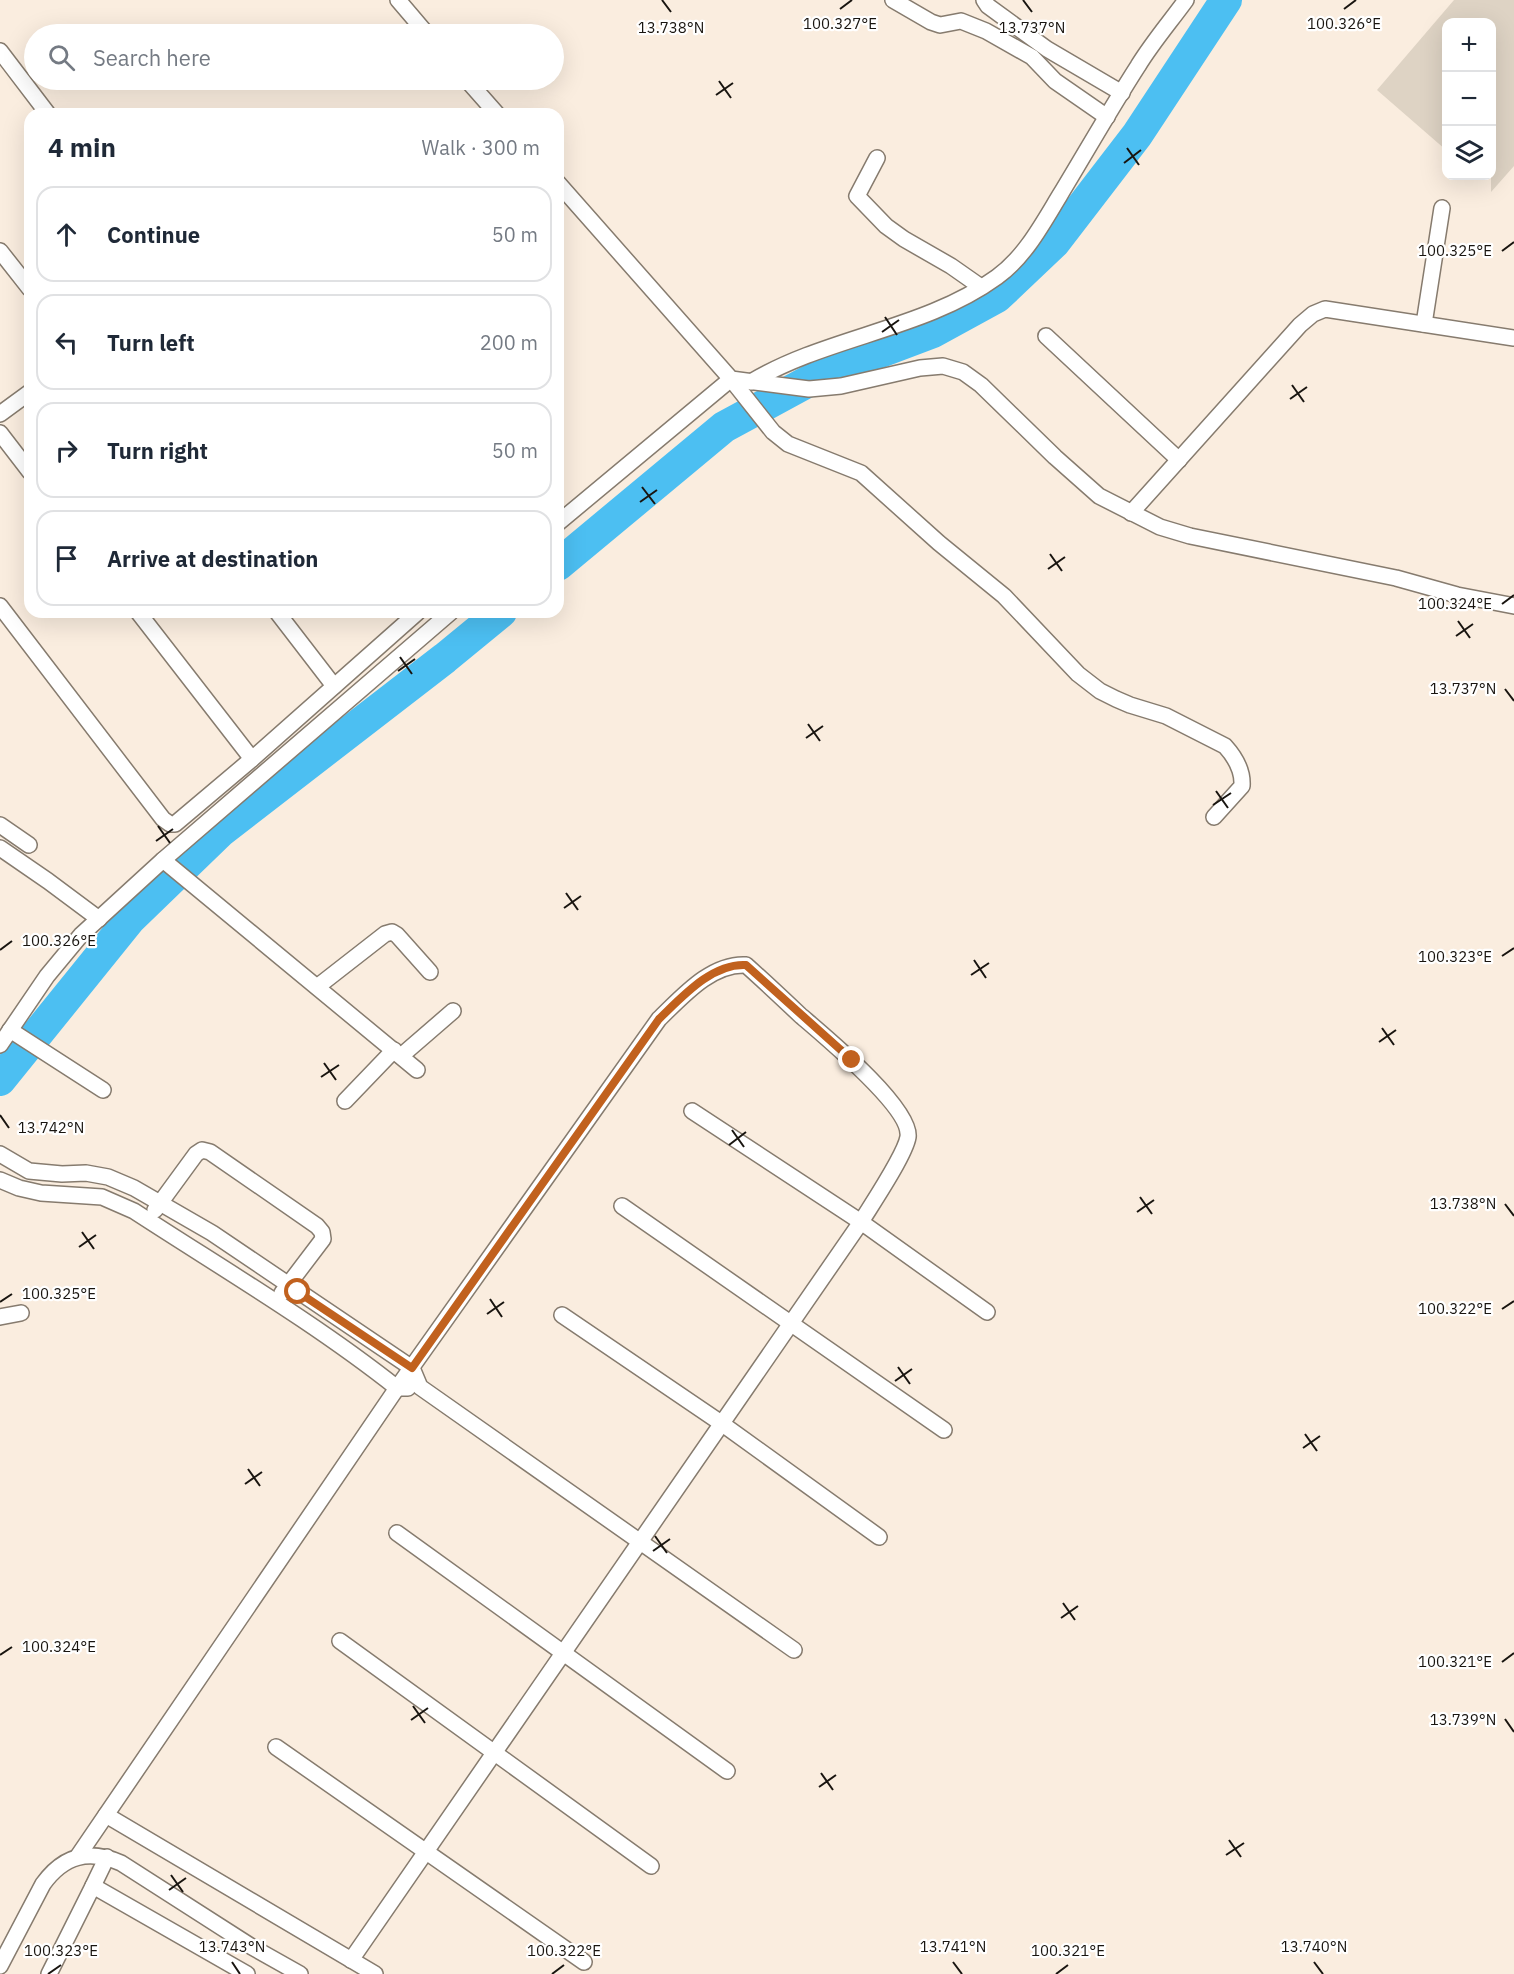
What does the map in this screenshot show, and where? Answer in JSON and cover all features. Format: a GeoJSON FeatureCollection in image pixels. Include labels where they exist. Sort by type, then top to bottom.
{"type":"FeatureCollection","features":[{"type":"Feature","properties":{"kind":"street"},"geometry":{"type":"LineString","coordinates":[[398,0],[418,24]]}},
{"type":"Feature","properties":{"kind":"street"},"geometry":{"type":"LineString","coordinates":[[893,0],[940,25],[961,21],[986,31],[1032,57],[1055,81],[1107,117]]}},
{"type":"Feature","properties":{"kind":"street"},"geometry":{"type":"LineString","coordinates":[[984,0],[988,6],[1047,49],[1122,93]]}},
{"type":"Feature","properties":{"kind":"street"},"geometry":{"type":"LineString","coordinates":[[759,383],[771,370],[891,328],[964,297],[1015,263],[1050,212],[1139,64],[1186,0]]}},
{"type":"Feature","properties":{"kind":"street"},"geometry":{"type":"LineString","coordinates":[[0,51],[24,82]]}},
{"type":"Feature","properties":{"kind":"street"},"geometry":{"type":"LineString","coordinates":[[30,90],[43,108]]}},
{"type":"Feature","properties":{"kind":"street"},"geometry":{"type":"LineString","coordinates":[[476,90],[492,108]]}},
{"type":"Feature","properties":{"kind":"street"},"geometry":{"type":"LineString","coordinates":[[877,158],[857,196],[895,233],[951,266],[981,287]]}},
{"type":"Feature","properties":{"kind":"street"},"geometry":{"type":"LineString","coordinates":[[564,193],[730,379],[773,432],[788,444],[861,473],[939,543],[1004,596],[1078,674],[1100,691],[1130,705],[1166,716],[1225,746],[1241,771],[1242,786],[1214,817]]}},
{"type":"Feature","properties":{"kind":"street"},"geometry":{"type":"LineString","coordinates":[[1424,324],[1442,208]]}},
{"type":"Feature","properties":{"kind":"street"},"geometry":{"type":"LineString","coordinates":[[0,251],[24,282]]}},
{"type":"Feature","properties":{"kind":"street"},"geometry":{"type":"LineString","coordinates":[[1131,513],[1300,325],[1313,314],[1324,309],[1514,338]]}},
{"type":"Feature","properties":{"kind":"street"},"geometry":{"type":"LineString","coordinates":[[1046,336],[1179,460]]}},
{"type":"Feature","properties":{"kind":"street"},"geometry":{"type":"LineString","coordinates":[[564,517],[730,379],[809,389],[841,386],[920,368],[943,366],[963,372],[981,385],[1099,496],[1160,527],[1190,536],[1396,578],[1457,595],[1514,606]]}},
{"type":"Feature","properties":{"kind":"street"},"geometry":{"type":"LineString","coordinates":[[0,414],[24,396]]}},
{"type":"Feature","properties":{"kind":"street"},"geometry":{"type":"LineString","coordinates":[[0,434],[24,464]]}},
{"type":"Feature","properties":{"kind":"street"},"geometry":{"type":"LineString","coordinates":[[0,606],[163,819],[170,824],[175,824],[252,759],[411,618]]}},
{"type":"Feature","properties":{"kind":"street"},"geometry":{"type":"LineString","coordinates":[[143,618],[252,759]]}},
{"type":"Feature","properties":{"kind":"street"},"geometry":{"type":"LineString","coordinates":[[282,618],[334,686]]}},
{"type":"Feature","properties":{"kind":"street"},"geometry":{"type":"LineString","coordinates":[[0,1045],[47,976],[81,935],[167,863],[443,618]]}},
{"type":"Feature","properties":{"kind":"street"},"geometry":{"type":"LineString","coordinates":[[0,825],[29,845]]}},
{"type":"Feature","properties":{"kind":"street"},"geometry":{"type":"LineString","coordinates":[[0,848],[48,880],[99,919]]}},
{"type":"Feature","properties":{"kind":"street"},"geometry":{"type":"LineString","coordinates":[[167,863],[417,1070]]}},
{"type":"Feature","properties":{"kind":"street"},"geometry":{"type":"LineString","coordinates":[[317,987],[385,934],[392,932],[430,972]]}},
{"type":"Feature","properties":{"kind":"street"},"geometry":{"type":"LineString","coordinates":[[78,1856],[397,1388],[659,1019],[706,978],[735,964],[746,965],[852,1060],[892,1103],[907,1127],[908,1137],[896,1163],[861,1222],[639,1540],[351,1960]]}},
{"type":"Feature","properties":{"kind":"street"},"geometry":{"type":"LineString","coordinates":[[345,1101],[397,1053],[453,1011]]}},
{"type":"Feature","properties":{"kind":"street"},"geometry":{"type":"LineString","coordinates":[[10,1030],[103,1090]]}},
{"type":"Feature","properties":{"kind":"street"},"geometry":{"type":"LineString","coordinates":[[692,1111],[861,1222],[987,1312]]}},
{"type":"Feature","properties":{"kind":"street"},"geometry":{"type":"LineString","coordinates":[[149,1221],[160,1202],[196,1154],[202,1150],[210,1152],[317,1226],[322,1232],[323,1239],[275,1302]]}},
{"type":"Feature","properties":{"kind":"street"},"geometry":{"type":"LineString","coordinates":[[0,1154],[29,1171],[62,1174],[86,1173],[108,1177],[160,1202],[212,1233],[412,1368],[420,1387],[794,1650]]}},
{"type":"Feature","properties":{"kind":"street"},"geometry":{"type":"LineString","coordinates":[[0,1180],[19,1188],[41,1193],[102,1197],[116,1202],[275,1302],[365,1363],[397,1388],[420,1387]]}},
{"type":"Feature","properties":{"kind":"street"},"geometry":{"type":"LineString","coordinates":[[622,1206],[944,1430]]}},
{"type":"Feature","properties":{"kind":"street"},"geometry":{"type":"LineString","coordinates":[[0,1317],[21,1313]]}},
{"type":"Feature","properties":{"kind":"street"},"geometry":{"type":"LineString","coordinates":[[562,1315],[721,1423],[879,1537]]}},
{"type":"Feature","properties":{"kind":"street"},"geometry":{"type":"LineString","coordinates":[[397,1533],[727,1771]]}},
{"type":"Feature","properties":{"kind":"street"},"geometry":{"type":"LineString","coordinates":[[340,1641],[651,1866]]}},
{"type":"Feature","properties":{"kind":"street"},"geometry":{"type":"LineString","coordinates":[[276,1747],[584,1962]]}},
{"type":"Feature","properties":{"kind":"street"},"geometry":{"type":"LineString","coordinates":[[106,1815],[375,1974]]}},
{"type":"Feature","properties":{"kind":"street"},"geometry":{"type":"LineString","coordinates":[[0,1966],[52,1872],[78,1856],[106,1857],[121,1863],[252,1947],[300,1974]]}},
{"type":"Feature","properties":{"kind":"street"},"geometry":{"type":"LineString","coordinates":[[49,1974],[106,1857]]}},
{"type":"Feature","properties":{"kind":"street"},"geometry":{"type":"LineString","coordinates":[[93,1886],[247,1974]]}},
{"type":"Feature","properties":{"kind":"building"},"geometry":{"type":"Polygon","coordinates":[[[1454,0],[1514,0],[1514,166],[1491,192],[1491,180],[1496,180],[1496,18],[1442,18],[1442,147],[1377,90],[1454,0]]]}},
{"type":"Feature","properties":{"kind":"waterway"},"geometry":{"type":"LineString","coordinates":[[564,560],[724,427],[822,374],[933,332],[997,297],[1054,243],[1137,135],[1226,0]]}},
{"type":"Feature","properties":{"kind":"waterway"},"geometry":{"type":"LineString","coordinates":[[0,1080],[130,919],[221,831],[494,618]]}},
{"type":"Feature","properties":{"kind":"route"},"geometry":{"type":"LineString","coordinates":[[298,1292],[412,1368],[659,1019],[706,978],[724,968],[735,964],[746,965],[852,1060]]}}]}
